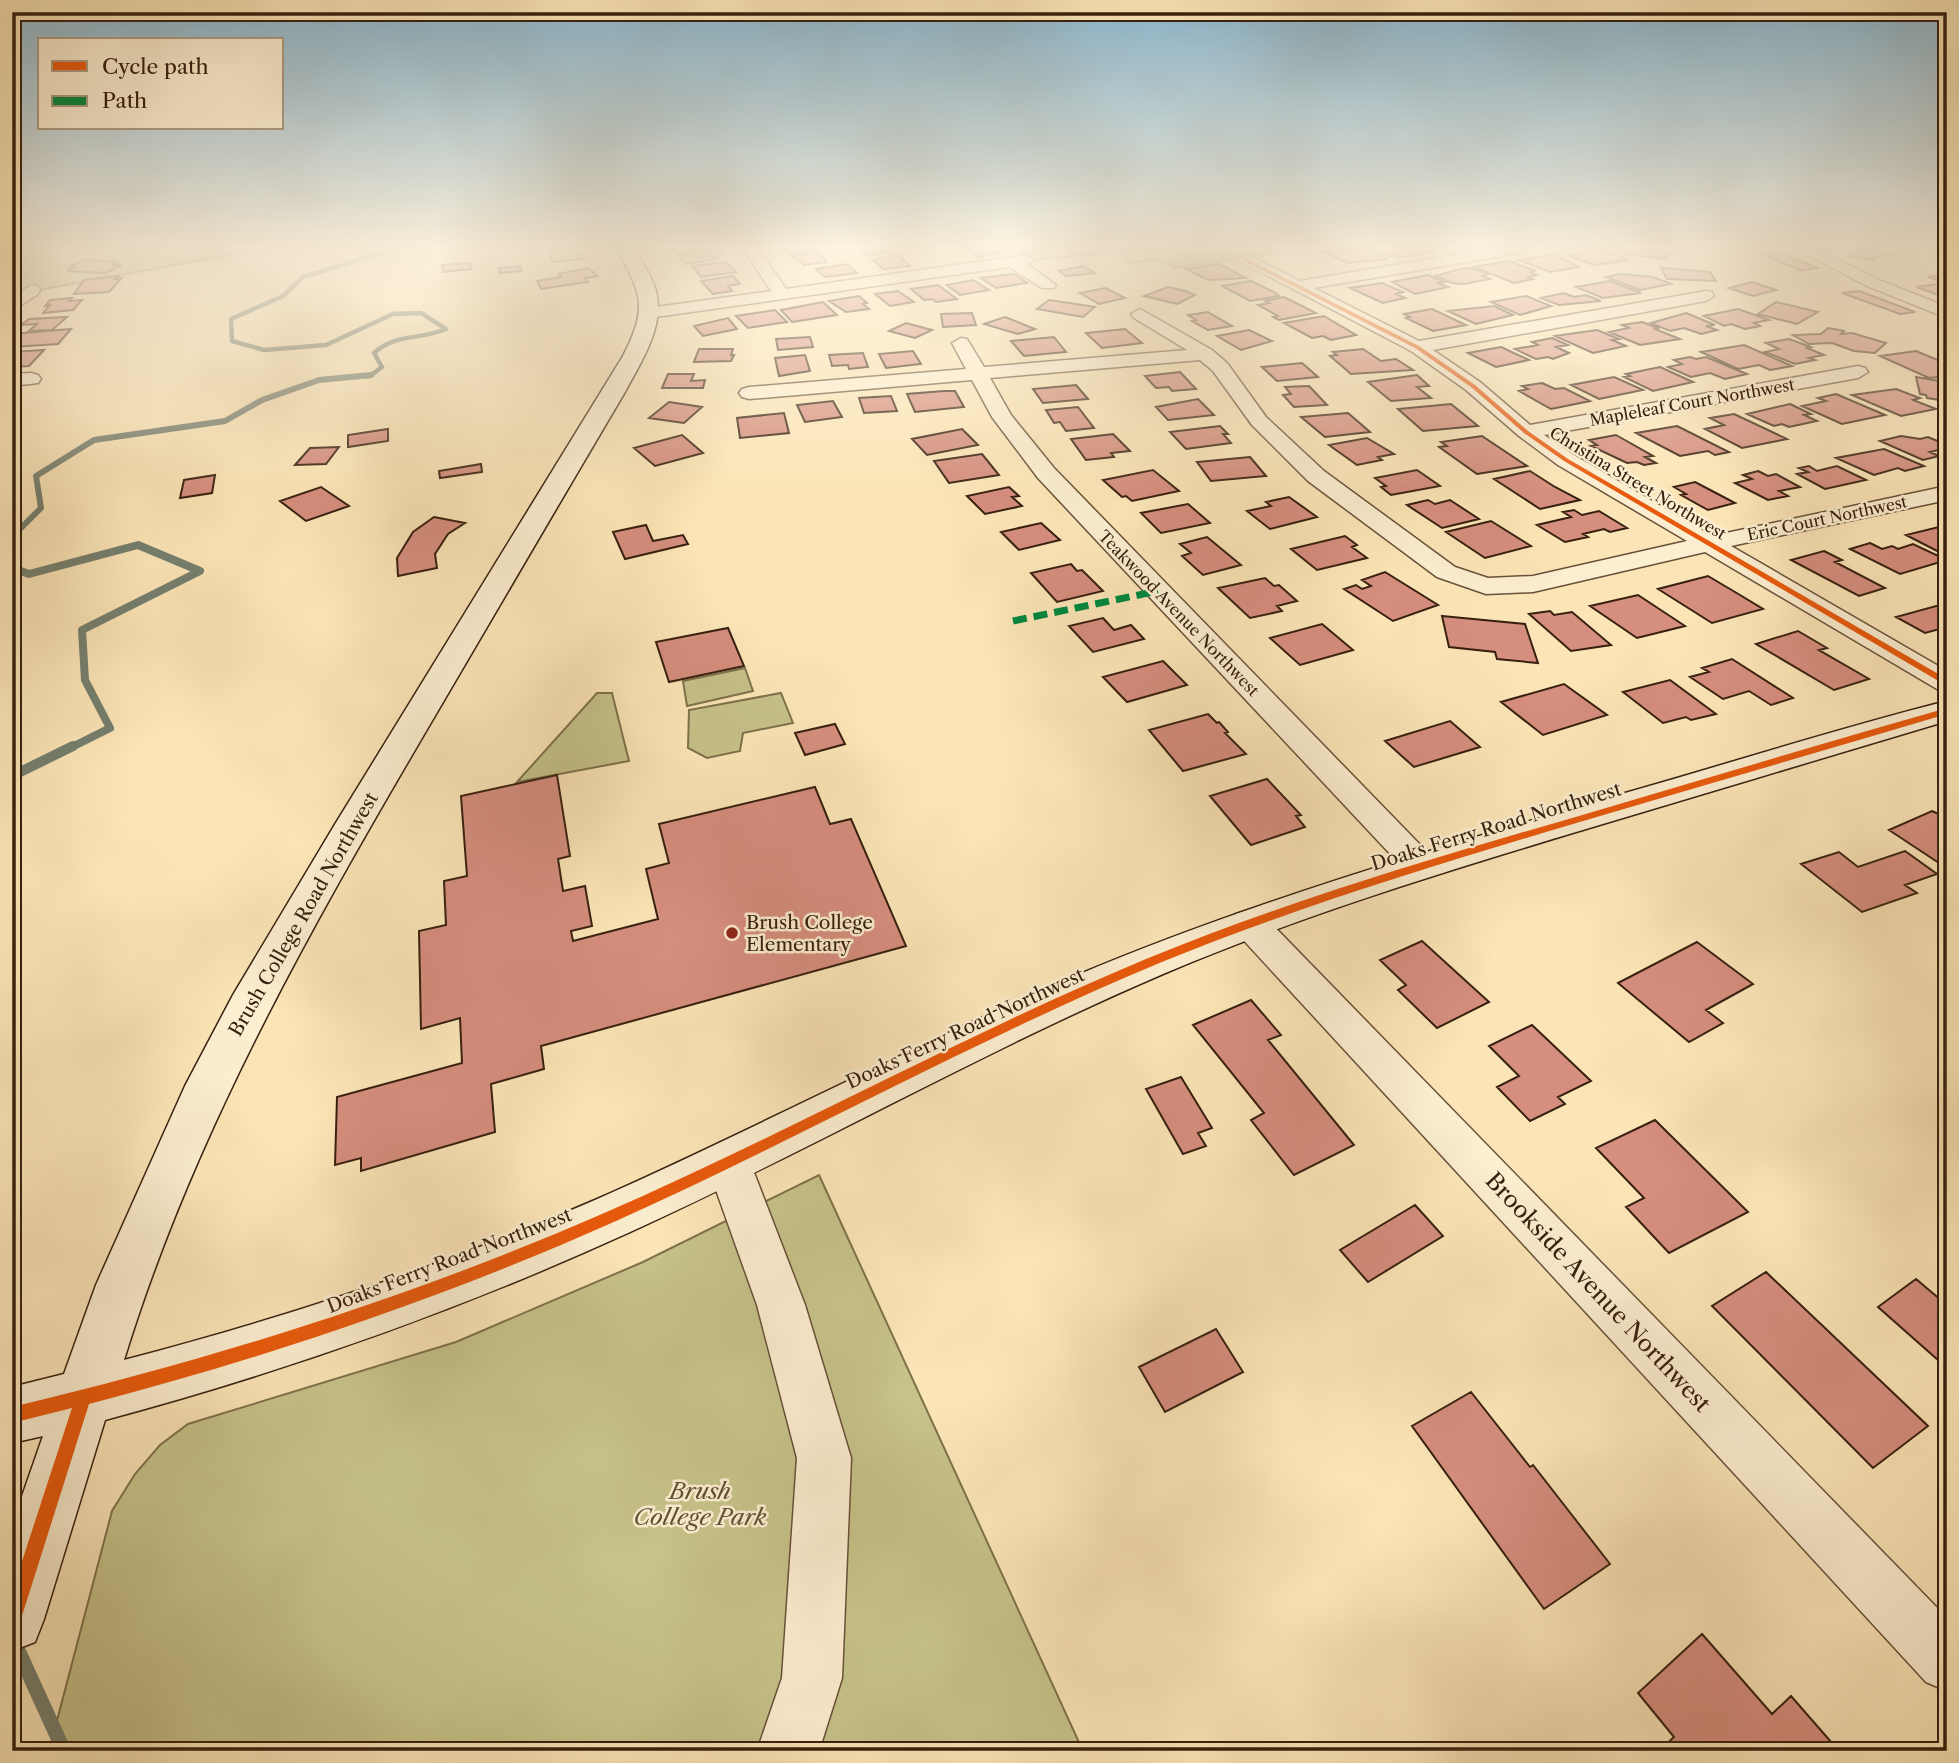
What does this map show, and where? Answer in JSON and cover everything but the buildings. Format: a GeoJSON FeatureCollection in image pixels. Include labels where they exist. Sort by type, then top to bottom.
{"type":"FeatureCollection","features":[{"type":"Feature","properties":{"kind":"street","name":"Brush College Road Northwest"},"geometry":{"type":"LineString","coordinates":[[12,1619],[115,1303],[173,1162],[248,1007],[445,670],[614,392],[644,329]]}},
{"type":"Feature","properties":{"kind":"street"},"geometry":{"type":"LineString","coordinates":[[1165,329],[1205,354]]}},
{"type":"Feature","properties":{"kind":"street","name":"Christina Street Northwest"},"geometry":{"type":"LineString","coordinates":[[1383,329],[1417,347],[1473,386],[1525,432],[1566,460],[1947,683]]}},
{"type":"Feature","properties":{"kind":"street"},"geometry":{"type":"LineString","coordinates":[[1417,347],[1517,329]]}},
{"type":"Feature","properties":{"kind":"street","name":"Teakwood Avenue Northwest"},"geometry":{"type":"LineString","coordinates":[[961,343],[1002,417],[1046,473],[1420,865]]}},
{"type":"Feature","properties":{"kind":"street"},"geometry":{"type":"LineString","coordinates":[[749,393],[1205,354]]}},
{"type":"Feature","properties":{"kind":"street","name":"Eric Court Northwest"},"geometry":{"type":"LineString","coordinates":[[1205,354],[1233,382],[1259,421],[1316,476],[1446,572],[1486,586],[1533,584],[1947,493]]}},
{"type":"Feature","properties":{"kind":"street","name":"Mapleleaf Court Northwest"},"geometry":{"type":"LineString","coordinates":[[1525,432],[1858,372]]}},
{"type":"Feature","properties":{"kind":"street","name":"Doaks Ferry Road Northwest"},"geometry":{"type":"LineString","coordinates":[[12,1415],[215,1364],[478,1272],[607,1218],[728,1162],[976,1039],[1150,962],[1249,923],[1420,865],[1947,711]]}},
{"type":"Feature","properties":{"kind":"street","name":"Brookside Avenue Northwest"},"geometry":{"type":"LineString","coordinates":[[1249,923],[1939,1640]]}},
{"type":"Feature","properties":{"kind":"street"},"geometry":{"type":"LineString","coordinates":[[728,1162],[781,1305],[824,1458],[812,1678],[788,1751]]}},
{"type":"Feature","properties":{"kind":"green space"},"geometry":{"type":"Polygon","coordinates":[[[745,668],[753,691],[687,706],[683,681],[745,668]]]}},
{"type":"Feature","properties":{"kind":"green space"},"geometry":{"type":"Polygon","coordinates":[[[597,693],[612,693],[629,761],[517,782],[597,693]]]}},
{"type":"Feature","properties":{"kind":"green space"},"geometry":{"type":"Polygon","coordinates":[[[781,693],[793,723],[743,733],[740,751],[707,758],[688,748],[689,710],[781,693]]]}},
{"type":"Feature","properties":{"kind":"green space","name":"Brush College Park"},"geometry":{"type":"Polygon","coordinates":[[[819,1175],[1083,1751],[49,1751],[112,1511],[135,1474],[160,1445],[188,1424],[456,1342],[643,1262],[819,1175]]]}},
{"type":"Feature","properties":{"kind":"waterway"},"geometry":{"type":"LineString","coordinates":[[231,329],[232,341],[264,350],[326,345],[360,329]]}},
{"type":"Feature","properties":{"kind":"waterway"},"geometry":{"type":"LineString","coordinates":[[358,377],[370,376],[382,367],[374,353],[391,342],[445,329]]}},
{"type":"Feature","properties":{"kind":"waterway"},"geometry":{"type":"LineString","coordinates":[[12,537],[41,508],[36,476],[94,440],[225,421],[262,400],[319,380],[371,375]]}},
{"type":"Feature","properties":{"kind":"waterway"},"geometry":{"type":"LineString","coordinates":[[12,568],[29,574],[138,545],[200,571],[82,630],[85,680],[110,728],[70,748]]}},
{"type":"Feature","properties":{"kind":"waterway"},"geometry":{"type":"LineString","coordinates":[[12,776],[73,746]]}},
{"type":"Feature","properties":{"kind":"waterway"},"geometry":{"type":"LineString","coordinates":[[12,1637],[64,1751]]}},
{"type":"Feature","properties":{"kind":"marked path"},"geometry":{"type":"LineString","coordinates":[[1013,621],[1158,591]]}},
{"type":"Feature","properties":{"kind":"cycle path"},"geometry":{"type":"LineString","coordinates":[[1382,329],[1417,347],[1473,386],[1526,432],[1566,460],[1947,683]]}},
{"type":"Feature","properties":{"kind":"cycle path"},"geometry":{"type":"LineString","coordinates":[[12,1415],[165,1377],[241,1354],[392,1305],[466,1277],[680,1185],[1018,1020],[1156,960],[1260,920],[1472,851],[1947,711]]}},
{"type":"Feature","properties":{"kind":"cycle path"},"geometry":{"type":"LineString","coordinates":[[12,1619],[83,1399]]}},
{"type":"Feature","properties":{"kind":"place","name":"Brush College Elementary"},"geometry":{"type":"Point","coordinates":[732,933]}}]}
